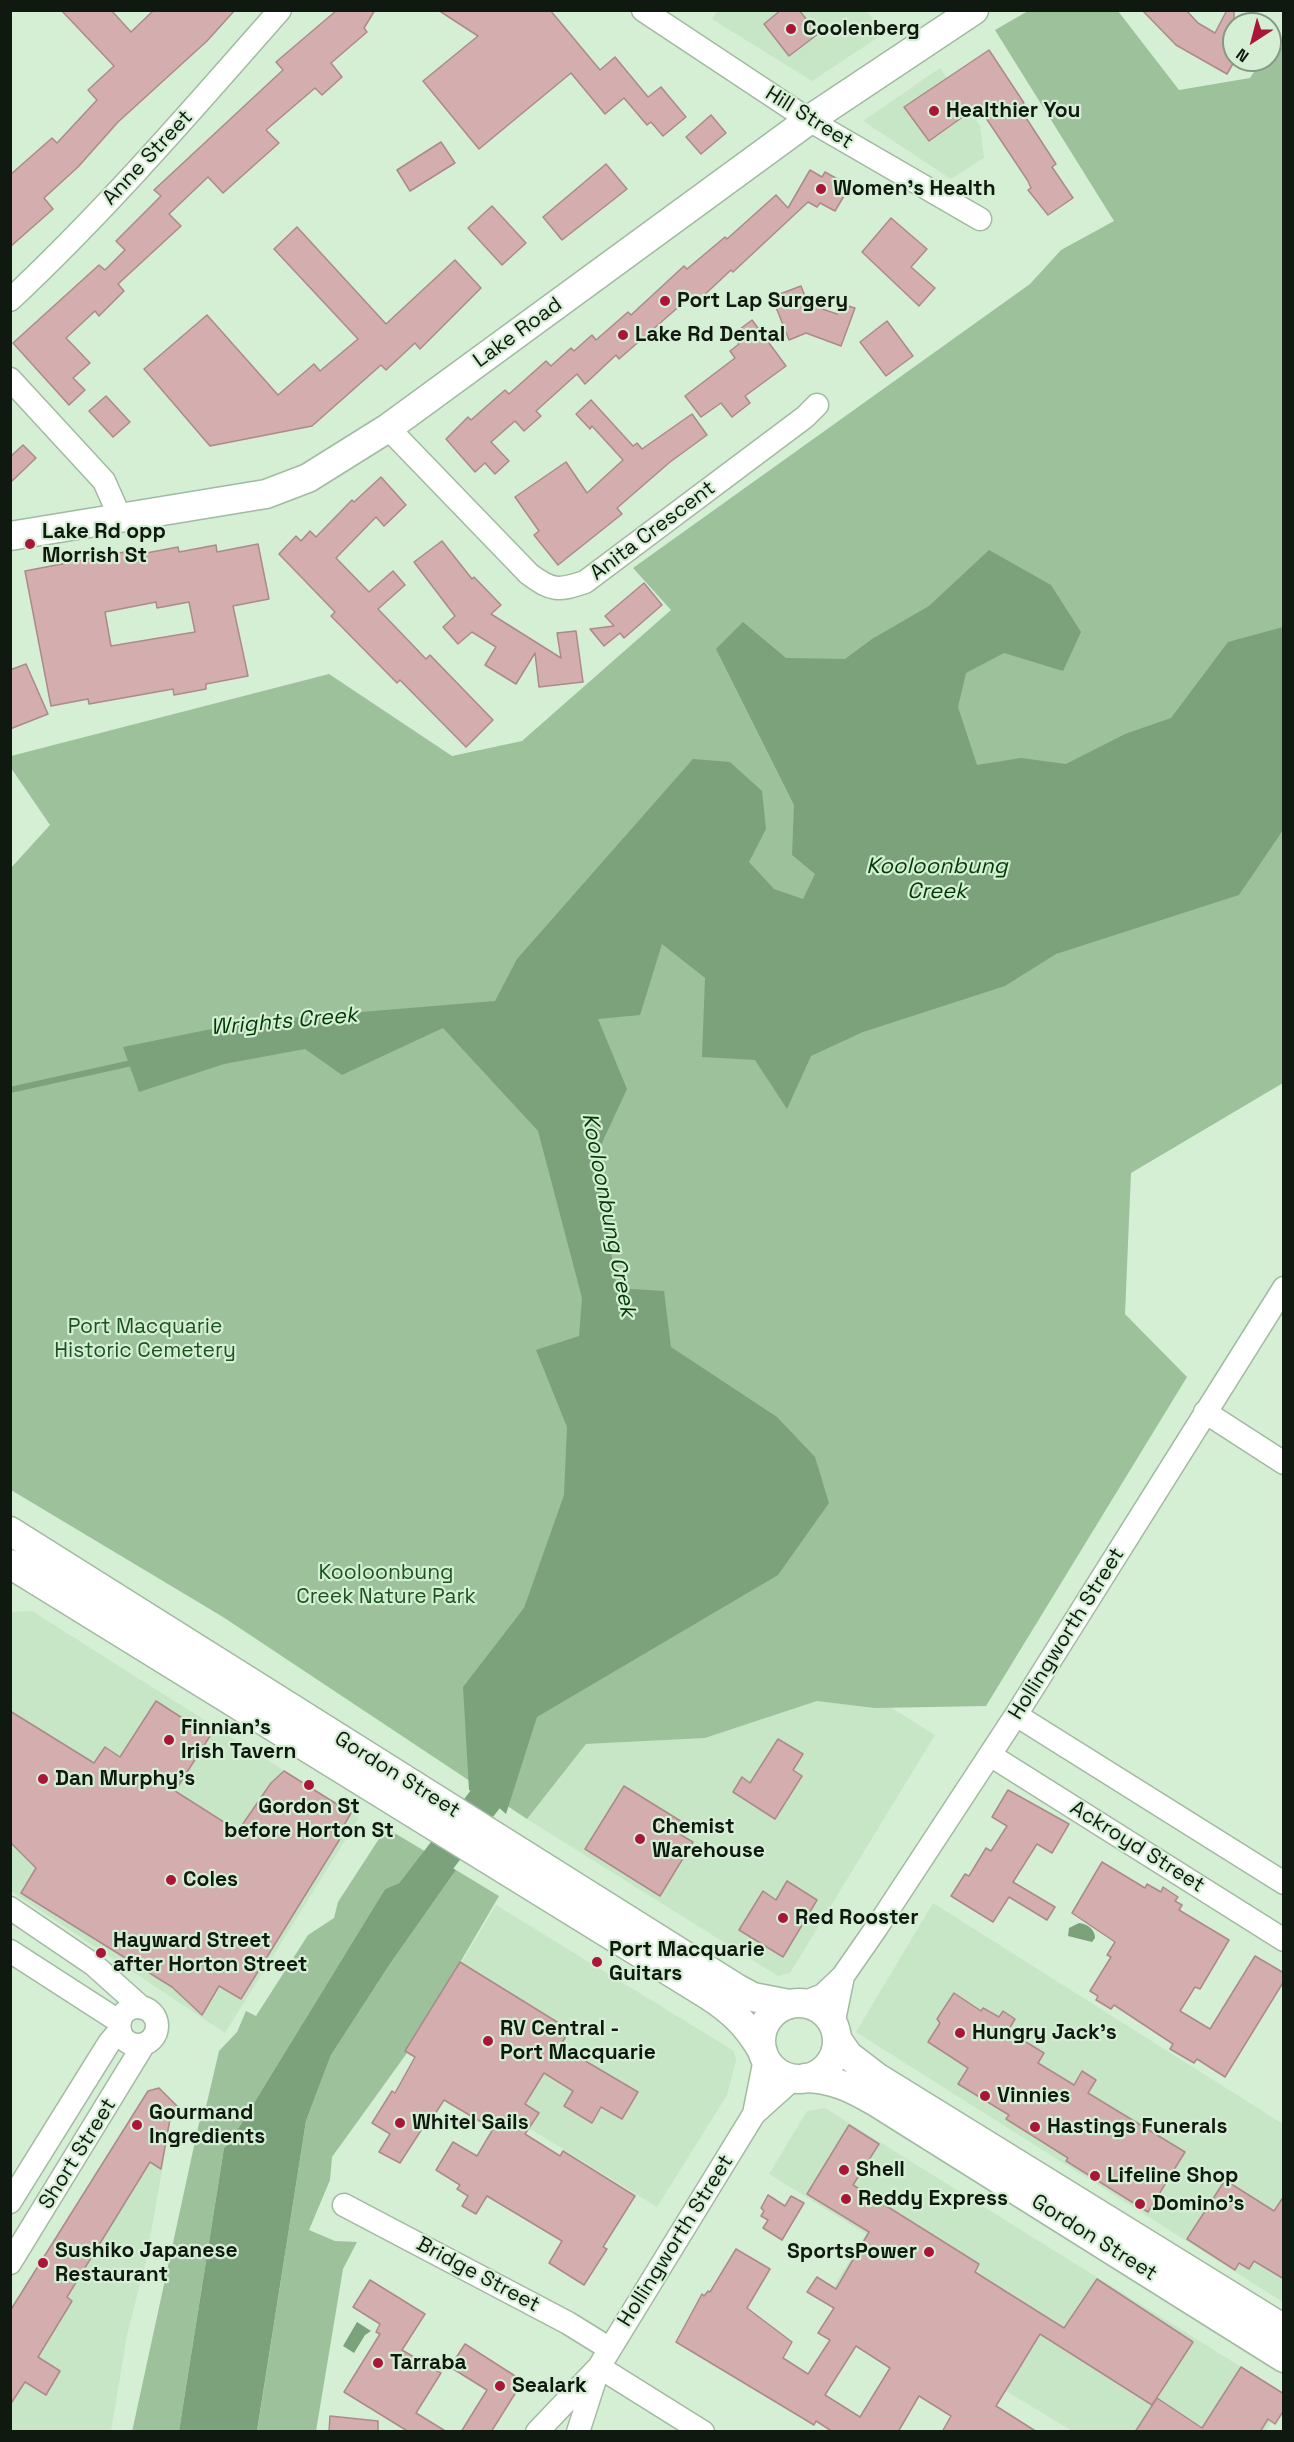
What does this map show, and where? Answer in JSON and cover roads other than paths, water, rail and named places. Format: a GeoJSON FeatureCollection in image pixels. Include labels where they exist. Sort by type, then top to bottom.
{"type":"FeatureCollection","features":[{"type":"Feature","properties":{"kind":"main road","name":"Lake Road"},"geometry":{"type":"LineString","coordinates":[[10,536],[266,494],[308,478],[388,428],[809,120],[974,10]]}},
{"type":"Feature","properties":{"kind":"main road","name":"Gordon Street"},"geometry":{"type":"LineString","coordinates":[[15,1556],[484,1844],[753,1997],[796,2003]]}},
{"type":"Feature","properties":{"kind":"main road","name":"Gordon Street"},"geometry":{"type":"LineString","coordinates":[[484,1844],[724,2005],[751,2030],[764,2056]]}},
{"type":"Feature","properties":{"kind":"main road"},"geometry":{"type":"LineString","coordinates":[[796,2003],[824,2012],[835,2032],[830,2063],[821,2071],[800,2078],[778,2072],[764,2056],[761,2042],[765,2023],[773,2012],[796,2003]]}},
{"type":"Feature","properties":{"kind":"main road","name":"Gordon Street"},"geometry":{"type":"LineString","coordinates":[[835,2032],[848,2055],[878,2078],[1284,2329]]}},
{"type":"Feature","properties":{"kind":"main road","name":"Gordon Street"},"geometry":{"type":"LineString","coordinates":[[800,2078],[828,2079],[845,2084],[1284,2358]]}},
{"type":"Feature","properties":{"kind":"street","name":"Anne Street"},"geometry":{"type":"LineString","coordinates":[[10,300],[73,238],[280,10]]}},
{"type":"Feature","properties":{"kind":"street","name":"Hill Street"},"geometry":{"type":"LineString","coordinates":[[643,10],[809,120],[980,219]]}},
{"type":"Feature","properties":{"kind":"street"},"geometry":{"type":"LineString","coordinates":[[10,379],[104,481],[120,517]]}},
{"type":"Feature","properties":{"kind":"street","name":"Anita Crescent"},"geometry":{"type":"LineString","coordinates":[[388,428],[529,574],[545,586],[561,590],[585,582],[805,417],[817,405]]}},
{"type":"Feature","properties":{"kind":"street","name":"Hollingworth Street"},"geometry":{"type":"LineString","coordinates":[[796,2003],[822,1995],[843,1976],[1016,1715],[1284,1288]]}},
{"type":"Feature","properties":{"kind":"street"},"geometry":{"type":"LineString","coordinates":[[1205,1412],[1284,1463]]}},
{"type":"Feature","properties":{"kind":"street"},"geometry":{"type":"LineString","coordinates":[[1016,1715],[1284,1883]]}},
{"type":"Feature","properties":{"kind":"street","name":"Ackroyd Street"},"geometry":{"type":"LineString","coordinates":[[990,1755],[1284,1940]]}},
{"type":"Feature","properties":{"kind":"street"},"geometry":{"type":"LineString","coordinates":[[10,1908],[94,1965],[142,2008],[152,2013],[157,2024],[154,2037],[144,2044],[126,2041],[120,2026],[10,1951]]}},
{"type":"Feature","properties":{"kind":"street","name":"Hollingworth Street"},"geometry":{"type":"LineString","coordinates":[[835,2032],[843,1976]]}},
{"type":"Feature","properties":{"kind":"street"},"geometry":{"type":"LineString","coordinates":[[120,2026],[130,2010],[142,2008]]}},
{"type":"Feature","properties":{"kind":"street","name":"Short Street"},"geometry":{"type":"LineString","coordinates":[[10,2202],[120,2026]]}},
{"type":"Feature","properties":{"kind":"street","name":"Short Street"},"geometry":{"type":"LineString","coordinates":[[10,2263],[144,2044]]}},
{"type":"Feature","properties":{"kind":"street","name":"Hollingworth Street"},"geometry":{"type":"LineString","coordinates":[[754,2114],[764,2056]]}},
{"type":"Feature","properties":{"kind":"street","name":"Hollingworth Street"},"geometry":{"type":"LineString","coordinates":[[537,2432],[604,2358],[754,2114],[800,2078]]}},
{"type":"Feature","properties":{"kind":"street","name":"Bridge Street"},"geometry":{"type":"LineString","coordinates":[[344,2205],[568,2323],[604,2358],[703,2432]]}},
{"type":"Feature","properties":{"kind":"street","name":"Hollingworth Street"},"geometry":{"type":"LineString","coordinates":[[578,2432],[604,2358]]}},
{"type":"Feature","properties":{"kind":"water","name":"Kooloonbung Creek"},"geometry":{"type":"Polygon","coordinates":[[[989,550],[1051,585],[1081,632],[1063,671],[1004,653],[966,673],[958,707],[977,765],[1021,758],[1066,764],[1125,734],[1171,718],[1228,642],[1283,627],[1283,830],[1239,895],[1056,954],[1005,986],[863,1032],[811,1056],[787,1109],[755,1060],[702,1057],[705,978],[662,944],[640,1015],[598,1019],[627,1089],[595,1158],[617,1288],[664,1291],[671,1347],[777,1417],[815,1457],[829,1503],[778,1575],[537,1717],[506,1814],[487,1797],[469,1790],[463,1687],[524,1608],[564,1495],[567,1427],[536,1350],[579,1336],[582,1298],[538,1131],[443,1028],[342,1075],[305,1049],[224,1064],[139,1092],[123,1047],[251,1021],[495,1001],[517,959],[693,759],[730,762],[762,791],[766,829],[749,862],[774,889],[803,899],[815,874],[792,855],[794,805],[716,649],[743,622],[786,658],[845,659],[872,639],[929,606],[989,550]]]}},
{"type":"Feature","properties":{"kind":"water"},"geometry":{"type":"Polygon","coordinates":[[[428,1853],[456,1870],[390,1964],[331,2055],[306,2121],[257,2431],[179,2431],[224,2148],[230,2142],[385,1889],[411,1878],[428,1853]]]}},
{"type":"Feature","properties":{"kind":"water"},"geometry":{"type":"Polygon","coordinates":[[[1079,1923],[1092,1930],[1095,1938],[1092,1942],[1068,1936],[1069,1928],[1079,1923]]]}},
{"type":"Feature","properties":{"kind":"water"},"geometry":{"type":"Polygon","coordinates":[[[357,2322],[371,2331],[365,2335],[354,2353],[343,2346],[357,2322]]]}},
{"type":"Feature","properties":{"kind":"waterway","name":"Wrights Creek"},"geometry":{"type":"LineString","coordinates":[[10,1090],[136,1062]]}},
{"type":"Feature","properties":{"kind":"waterway"},"geometry":{"type":"LineString","coordinates":[[410,1897],[487,1797]]}},
{"type":"Feature","properties":{"kind":"place","name":"Coolenberg"},"geometry":{"type":"Point","coordinates":[791,29]}},
{"type":"Feature","properties":{"kind":"place","name":"Healthier You"},"geometry":{"type":"Point","coordinates":[934,111]}},
{"type":"Feature","properties":{"kind":"place","name":"Women's Health"},"geometry":{"type":"Point","coordinates":[821,189]}},
{"type":"Feature","properties":{"kind":"place","name":"Port Lap Surgery"},"geometry":{"type":"Point","coordinates":[665,301]}},
{"type":"Feature","properties":{"kind":"place","name":"Lake Rd Dental"},"geometry":{"type":"Point","coordinates":[623,335]}},
{"type":"Feature","properties":{"kind":"place","name":"Lake Rd opp Morrish St"},"geometry":{"type":"Point","coordinates":[30,544]}},
{"type":"Feature","properties":{"kind":"place","name":"Finnian's Irish Tavern"},"geometry":{"type":"Point","coordinates":[169,1740]}},
{"type":"Feature","properties":{"kind":"place","name":"Dan Murphy's"},"geometry":{"type":"Point","coordinates":[43,1779]}},
{"type":"Feature","properties":{"kind":"place","name":"Gordon St before Horton St"},"geometry":{"type":"Point","coordinates":[309,1785]}},
{"type":"Feature","properties":{"kind":"place","name":"Chemist Warehouse"},"geometry":{"type":"Point","coordinates":[640,1839]}},
{"type":"Feature","properties":{"kind":"place","name":"Coles"},"geometry":{"type":"Point","coordinates":[171,1880]}},
{"type":"Feature","properties":{"kind":"place","name":"Red Rooster"},"geometry":{"type":"Point","coordinates":[783,1918]}},
{"type":"Feature","properties":{"kind":"place","name":"Hayward Street after Horton Street"},"geometry":{"type":"Point","coordinates":[101,1953]}},
{"type":"Feature","properties":{"kind":"place","name":"Port Macquarie Guitars"},"geometry":{"type":"Point","coordinates":[597,1962]}},
{"type":"Feature","properties":{"kind":"place","name":"Hungry Jack's"},"geometry":{"type":"Point","coordinates":[960,2033]}},
{"type":"Feature","properties":{"kind":"place","name":"RV Central - Port Macquarie"},"geometry":{"type":"Point","coordinates":[488,2041]}},
{"type":"Feature","properties":{"kind":"place","name":"Vinnies"},"geometry":{"type":"Point","coordinates":[985,2096]}},
{"type":"Feature","properties":{"kind":"place","name":"Whitel Sails"},"geometry":{"type":"Point","coordinates":[400,2123]}},
{"type":"Feature","properties":{"kind":"place","name":"Gourmand Ingredients"},"geometry":{"type":"Point","coordinates":[137,2125]}},
{"type":"Feature","properties":{"kind":"place","name":"Hastings Funerals"},"geometry":{"type":"Point","coordinates":[1035,2127]}},
{"type":"Feature","properties":{"kind":"place","name":"Shell"},"geometry":{"type":"Point","coordinates":[844,2170]}},
{"type":"Feature","properties":{"kind":"place","name":"Lifeline Shop"},"geometry":{"type":"Point","coordinates":[1095,2176]}},
{"type":"Feature","properties":{"kind":"place","name":"Reddy Express"},"geometry":{"type":"Point","coordinates":[846,2199]}},
{"type":"Feature","properties":{"kind":"place","name":"Domino's"},"geometry":{"type":"Point","coordinates":[1140,2204]}},
{"type":"Feature","properties":{"kind":"place","name":"SportsPower"},"geometry":{"type":"Point","coordinates":[929,2252]}},
{"type":"Feature","properties":{"kind":"place","name":"Sushiko Japanese Restaurant"},"geometry":{"type":"Point","coordinates":[43,2263]}},
{"type":"Feature","properties":{"kind":"place","name":"Tarraba"},"geometry":{"type":"Point","coordinates":[378,2363]}},
{"type":"Feature","properties":{"kind":"place","name":"Sealark"},"geometry":{"type":"Point","coordinates":[500,2386]}},
{"type":"Feature","properties":{"kind":"park label","name":"Port Macquarie Historic Cemetery"},"geometry":{"type":"Point","coordinates":[145,1339]}},
{"type":"Feature","properties":{"kind":"park label","name":"Kooloonbung Creek Nature Park"},"geometry":{"type":"Point","coordinates":[386,1585]}}]}
